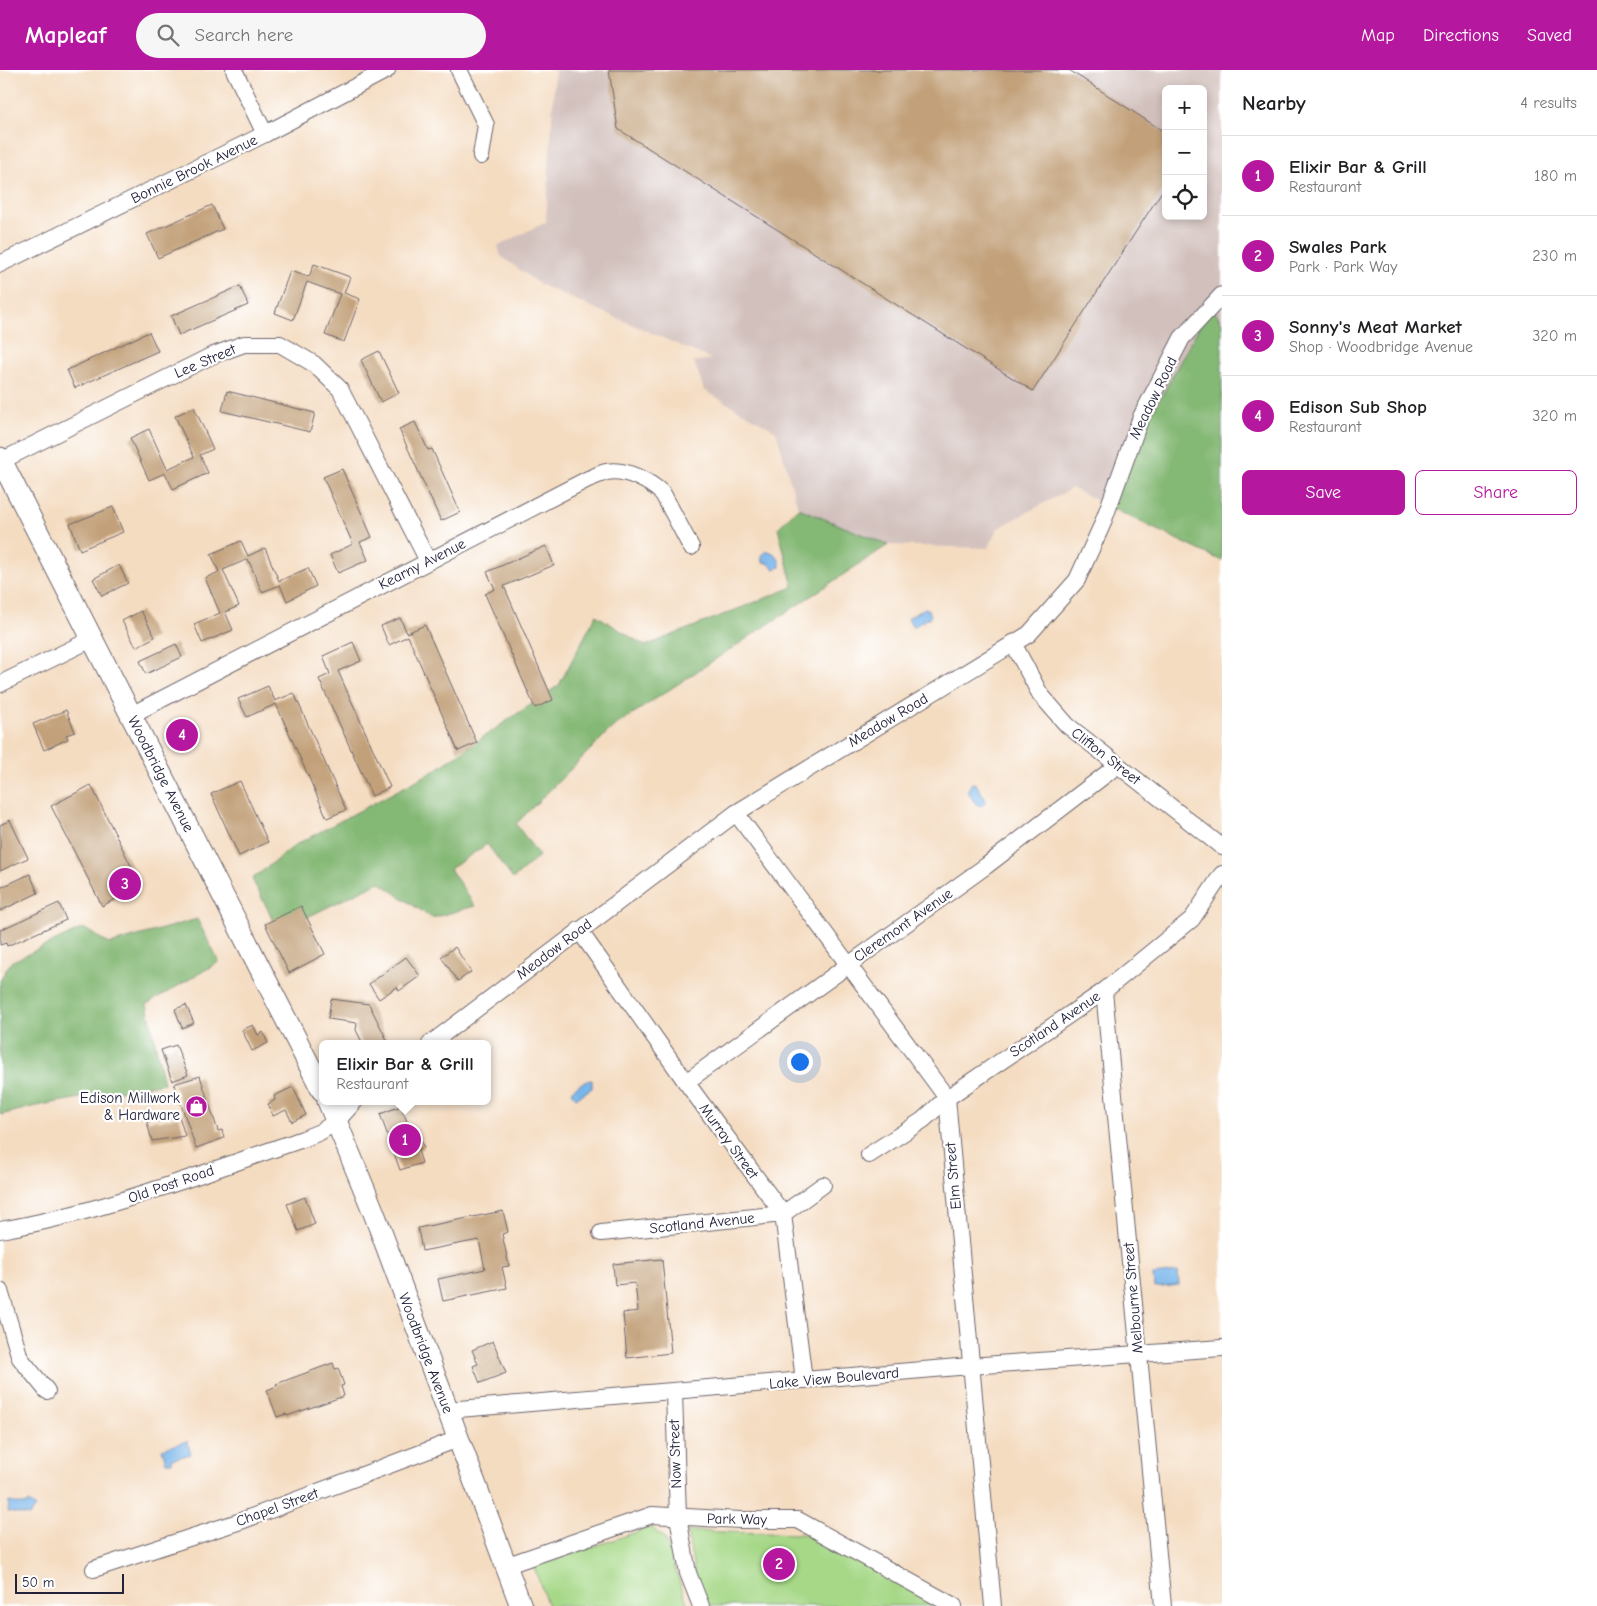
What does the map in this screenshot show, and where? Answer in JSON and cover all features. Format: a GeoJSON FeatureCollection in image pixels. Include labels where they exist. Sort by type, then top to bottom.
{"type":"FeatureCollection","features":[{"type":"Feature","properties":{"kind":"main road","name":"Woodbridge Avenue"},"geometry":{"type":"LineString","coordinates":[[1,460],[319,1084]]}},
{"type":"Feature","properties":{"kind":"main road","name":"Woodbridge Avenue"},"geometry":{"type":"LineString","coordinates":[[330,1105],[374,1213],[520,1606]]}},
{"type":"Feature","properties":{"kind":"street"},"geometry":{"type":"LineString","coordinates":[[234,70],[265,134]]}},
{"type":"Feature","properties":{"kind":"street","name":"Bonnie Brook Avenue"},"geometry":{"type":"LineString","coordinates":[[0,264],[265,134],[387,70]]}},
{"type":"Feature","properties":{"kind":"street"},"geometry":{"type":"LineString","coordinates":[[459,70],[486,125],[481,156]]}},
{"type":"Feature","properties":{"kind":"street","name":"Meadow Road"},"geometry":{"type":"LineString","coordinates":[[435,1040],[736,813],[1028,634],[1077,580],[1102,525],[1141,417],[1182,338],[1222,295]]}},
{"type":"Feature","properties":{"kind":"street","name":"Lee Street"},"geometry":{"type":"LineString","coordinates":[[1,460],[210,356],[244,344],[280,344],[314,364],[340,389],[428,561]]}},
{"type":"Feature","properties":{"kind":"street","name":"Kearny Avenue"},"geometry":{"type":"LineString","coordinates":[[131,715],[588,479],[607,472],[616,472],[641,479],[656,487],[663,494],[691,547]]}},
{"type":"Feature","properties":{"kind":"street"},"geometry":{"type":"LineString","coordinates":[[0,684],[92,639]]}},
{"type":"Feature","properties":{"kind":"street","name":"Clifton Street"},"geometry":{"type":"LineString","coordinates":[[1013,643],[1040,694],[1067,725],[1222,847]]}},
{"type":"Feature","properties":{"kind":"street","name":"Cleremont Avenue"},"geometry":{"type":"LineString","coordinates":[[686,1082],[986,866],[1118,765]]}},
{"type":"Feature","properties":{"kind":"street"},"geometry":{"type":"LineString","coordinates":[[736,813],[947,1098]]}},
{"type":"Feature","properties":{"kind":"street","name":"Scotland Avenue"},"geometry":{"type":"LineString","coordinates":[[869,1155],[923,1120],[947,1098],[1104,991],[1192,919],[1222,874]]}},
{"type":"Feature","properties":{"kind":"street","name":"Murray Street"},"geometry":{"type":"LineString","coordinates":[[579,930],[686,1082],[783,1214],[804,1380]]}},
{"type":"Feature","properties":{"kind":"street","name":"Melbourne Street"},"geometry":{"type":"LineString","coordinates":[[1104,991],[1162,1606]]}},
{"type":"Feature","properties":{"kind":"street","name":"Elm Street"},"geometry":{"type":"LineString","coordinates":[[947,1098],[993,1606]]}},
{"type":"Feature","properties":{"kind":"street"},"geometry":{"type":"LineString","coordinates":[[337,1121],[351,1105]]}},
{"type":"Feature","properties":{"kind":"street","name":"Old Post Road"},"geometry":{"type":"LineString","coordinates":[[0,1230],[49,1221],[115,1202],[303,1139],[320,1132],[337,1121]]}},
{"type":"Feature","properties":{"kind":"street","name":"Scotland Avenue"},"geometry":{"type":"LineString","coordinates":[[601,1233],[783,1214],[823,1185]]}},
{"type":"Feature","properties":{"kind":"street"},"geometry":{"type":"LineString","coordinates":[[0,1291],[20,1358],[47,1391]]}},
{"type":"Feature","properties":{"kind":"street","name":"Lake View Boulevard"},"geometry":{"type":"LineString","coordinates":[[447,1410],[970,1366],[1222,1348]]}},
{"type":"Feature","properties":{"kind":"street","name":"Now Street"},"geometry":{"type":"LineString","coordinates":[[674,1392],[678,1517],[688,1573],[701,1606]]}},
{"type":"Feature","properties":{"kind":"street","name":"Chapel Street"},"geometry":{"type":"LineString","coordinates":[[94,1569],[241,1521],[458,1439]]}},
{"type":"Feature","properties":{"kind":"street","name":"Park Way"},"geometry":{"type":"LineString","coordinates":[[505,1566],[652,1515],[740,1520],[798,1520],[954,1606]]}},
{"type":"Feature","properties":{"kind":"shaded area"},"geometry":{"type":"Polygon","coordinates":[[[555,70],[1222,70],[1222,323],[1212,306],[1103,504],[1072,488],[997,529],[988,548],[888,545],[798,508],[776,431],[704,390],[694,362],[711,359],[539,284],[501,256],[498,246],[546,222],[555,70]]]}},
{"type":"Feature","properties":{"kind":"green space"},"geometry":{"type":"Polygon","coordinates":[[[1211,305],[1222,323],[1222,561],[1103,504],[1211,305]]]}},
{"type":"Feature","properties":{"kind":"green space"},"geometry":{"type":"Polygon","coordinates":[[[798,508],[888,545],[613,727],[516,824],[539,856],[513,879],[487,844],[450,869],[475,906],[432,918],[379,882],[279,931],[252,879],[297,844],[434,771],[559,685],[596,615],[645,646],[793,587],[778,528],[798,508]]]}},
{"type":"Feature","properties":{"kind":"green space"},"geometry":{"type":"Polygon","coordinates":[[[197,919],[219,962],[147,1004],[164,1083],[41,1105],[0,1115],[0,980],[11,962],[83,928],[110,944],[197,919]]]}},
{"type":"Feature","properties":{"kind":"green space"},"geometry":{"type":"Polygon","coordinates":[[[651,1527],[665,1539],[688,1606],[548,1606],[534,1567],[651,1527]]]}},
{"type":"Feature","properties":{"kind":"green space"},"geometry":{"type":"Polygon","coordinates":[[[687,1531],[800,1534],[812,1536],[939,1606],[706,1606],[696,1581],[687,1531]]]}},
{"type":"Feature","properties":{"kind":"water"},"geometry":{"type":"Polygon","coordinates":[[[768,551],[777,557],[780,567],[774,569],[768,563],[762,562],[762,554],[768,551]]]}},
{"type":"Feature","properties":{"kind":"water"},"geometry":{"type":"Polygon","coordinates":[[[925,608],[928,609],[930,617],[913,627],[908,618],[925,608]]]}},
{"type":"Feature","properties":{"kind":"water"},"geometry":{"type":"Polygon","coordinates":[[[972,783],[976,784],[985,798],[985,803],[982,806],[976,804],[967,791],[972,783]]]}},
{"type":"Feature","properties":{"kind":"water"},"geometry":{"type":"Polygon","coordinates":[[[592,1080],[592,1088],[576,1098],[572,1094],[572,1090],[585,1081],[592,1080]]]}},
{"type":"Feature","properties":{"kind":"water"},"geometry":{"type":"Polygon","coordinates":[[[1178,1272],[1179,1285],[1154,1288],[1153,1275],[1178,1272]]]}},
{"type":"Feature","properties":{"kind":"water"},"geometry":{"type":"Polygon","coordinates":[[[187,1441],[191,1454],[172,1459],[172,1462],[166,1462],[162,1449],[187,1441]]]}},
{"type":"Feature","properties":{"kind":"water"},"geometry":{"type":"Polygon","coordinates":[[[9,1502],[26,1505],[28,1502],[36,1508],[29,1516],[8,1512],[9,1502]]]}},
{"type":"Feature","properties":{"kind":"building"},"geometry":{"type":"Polygon","coordinates":[[[609,70],[1069,70],[1162,130],[1162,191],[1033,391],[618,129],[609,70]]]}},
{"type":"Feature","properties":{"kind":"building"},"geometry":{"type":"Polygon","coordinates":[[[212,205],[223,229],[158,258],[147,234],[212,205]]]}},
{"type":"Feature","properties":{"kind":"building"},"geometry":{"type":"Polygon","coordinates":[[[314,264],[350,277],[344,293],[360,299],[344,342],[325,335],[340,294],[307,282],[293,320],[275,313],[290,271],[309,277],[314,264]]]}},
{"type":"Feature","properties":{"kind":"building"},"geometry":{"type":"Polygon","coordinates":[[[240,286],[248,305],[179,335],[171,316],[240,286]]]}},
{"type":"Feature","properties":{"kind":"building"},"geometry":{"type":"Polygon","coordinates":[[[149,332],[158,351],[75,388],[67,370],[149,332]]]}},
{"type":"Feature","properties":{"kind":"building"},"geometry":{"type":"Polygon","coordinates":[[[379,351],[399,393],[381,402],[361,360],[379,351]]]}},
{"type":"Feature","properties":{"kind":"building"},"geometry":{"type":"Polygon","coordinates":[[[227,391],[315,413],[310,432],[222,411],[227,391]]]}},
{"type":"Feature","properties":{"kind":"building"},"geometry":{"type":"Polygon","coordinates":[[[194,407],[213,449],[200,455],[208,473],[173,489],[165,473],[149,480],[130,438],[149,429],[167,469],[194,457],[175,416],[194,407]]]}},
{"type":"Feature","properties":{"kind":"building"},"geometry":{"type":"Polygon","coordinates":[[[415,422],[428,450],[432,449],[460,512],[441,521],[399,429],[415,422]]]}},
{"type":"Feature","properties":{"kind":"building"},"geometry":{"type":"Polygon","coordinates":[[[342,469],[372,537],[360,542],[368,560],[338,573],[330,555],[353,544],[323,477],[342,469]]]}},
{"type":"Feature","properties":{"kind":"building"},"geometry":{"type":"Polygon","coordinates":[[[113,507],[123,532],[80,550],[70,524],[113,507]]]}},
{"type":"Feature","properties":{"kind":"building"},"geometry":{"type":"Polygon","coordinates":[[[241,541],[248,556],[265,548],[279,581],[308,568],[316,586],[287,601],[280,585],[262,592],[248,559],[223,570],[239,606],[225,612],[233,630],[202,643],[194,624],[220,613],[205,578],[219,572],[211,554],[241,541]]]}},
{"type":"Feature","properties":{"kind":"building"},"geometry":{"type":"Polygon","coordinates":[[[546,546],[554,565],[504,586],[553,700],[535,708],[485,594],[495,589],[487,572],[546,546]]]}},
{"type":"Feature","properties":{"kind":"building"},"geometry":{"type":"Polygon","coordinates":[[[119,565],[128,583],[102,596],[93,579],[119,565]]]}},
{"type":"Feature","properties":{"kind":"building"},"geometry":{"type":"Polygon","coordinates":[[[141,611],[155,637],[136,647],[122,621],[141,611]]]}},
{"type":"Feature","properties":{"kind":"building"},"geometry":{"type":"Polygon","coordinates":[[[400,618],[407,633],[425,625],[477,743],[458,751],[408,636],[389,645],[381,626],[400,618]]]}},
{"type":"Feature","properties":{"kind":"building"},"geometry":{"type":"Polygon","coordinates":[[[353,642],[361,661],[338,671],[390,787],[372,796],[319,679],[330,674],[323,656],[353,642]]]}},
{"type":"Feature","properties":{"kind":"building"},"geometry":{"type":"Polygon","coordinates":[[[176,644],[182,657],[146,674],[140,661],[176,644]]]}},
{"type":"Feature","properties":{"kind":"building"},"geometry":{"type":"Polygon","coordinates":[[[268,686],[275,701],[294,693],[346,810],[327,818],[276,704],[247,717],[238,699],[268,686]]]}},
{"type":"Feature","properties":{"kind":"building"},"geometry":{"type":"Polygon","coordinates":[[[66,710],[75,732],[66,735],[68,739],[44,750],[33,724],[66,710]]]}},
{"type":"Feature","properties":{"kind":"building"},"geometry":{"type":"Polygon","coordinates":[[[192,723],[197,735],[172,747],[166,735],[192,723]]]}},
{"type":"Feature","properties":{"kind":"building"},"geometry":{"type":"Polygon","coordinates":[[[240,781],[268,842],[239,856],[211,794],[240,781]]]}},
{"type":"Feature","properties":{"kind":"building"},"geometry":{"type":"Polygon","coordinates":[[[91,785],[141,886],[102,906],[51,806],[91,785]]]}},
{"type":"Feature","properties":{"kind":"building"},"geometry":{"type":"Polygon","coordinates":[[[10,820],[28,858],[0,871],[0,825],[10,820]]]}},
{"type":"Feature","properties":{"kind":"building"},"geometry":{"type":"Polygon","coordinates":[[[30,874],[38,893],[0,911],[0,888],[30,874]]]}},
{"type":"Feature","properties":{"kind":"building"},"geometry":{"type":"Polygon","coordinates":[[[59,903],[66,920],[7,946],[6,943],[0,945],[0,930],[59,903]]]}},
{"type":"Feature","properties":{"kind":"building"},"geometry":{"type":"Polygon","coordinates":[[[301,906],[325,954],[289,973],[265,924],[301,906]]]}},
{"type":"Feature","properties":{"kind":"building"},"geometry":{"type":"Polygon","coordinates":[[[455,947],[471,972],[458,981],[441,957],[455,947]]]}},
{"type":"Feature","properties":{"kind":"building"},"geometry":{"type":"Polygon","coordinates":[[[406,957],[420,976],[399,991],[397,987],[379,999],[369,984],[406,957]]]}},
{"type":"Feature","properties":{"kind":"building"},"geometry":{"type":"Polygon","coordinates":[[[331,999],[369,1004],[387,1040],[361,1040],[356,1030],[357,1023],[328,1019],[331,999]]]}},
{"type":"Feature","properties":{"kind":"building"},"geometry":{"type":"Polygon","coordinates":[[[186,1005],[194,1023],[182,1028],[175,1009],[186,1005]]]}},
{"type":"Feature","properties":{"kind":"building"},"geometry":{"type":"Polygon","coordinates":[[[253,1025],[258,1035],[263,1032],[268,1043],[252,1051],[242,1030],[253,1025]]]}},
{"type":"Feature","properties":{"kind":"building"},"geometry":{"type":"Polygon","coordinates":[[[176,1045],[188,1075],[172,1081],[161,1050],[176,1045]]]}},
{"type":"Feature","properties":{"kind":"building","name":"Edison Millwork & Hardware"},"geometry":{"type":"Polygon","coordinates":[[[200,1076],[218,1131],[222,1130],[224,1138],[196,1148],[174,1084],[200,1076]]]}},
{"type":"Feature","properties":{"kind":"building"},"geometry":{"type":"Polygon","coordinates":[[[293,1087],[306,1115],[292,1122],[286,1110],[273,1116],[268,1104],[275,1100],[274,1096],[293,1087]]]}},
{"type":"Feature","properties":{"kind":"building"},"geometry":{"type":"Polygon","coordinates":[[[401,1106],[411,1132],[417,1130],[424,1148],[418,1150],[422,1163],[400,1170],[380,1114],[401,1106]]]}},
{"type":"Feature","properties":{"kind":"building"},"geometry":{"type":"Polygon","coordinates":[[[179,1116],[185,1136],[152,1141],[147,1122],[157,1119],[158,1122],[179,1116]]]}},
{"type":"Feature","properties":{"kind":"building"},"geometry":{"type":"Polygon","coordinates":[[[305,1197],[315,1224],[298,1231],[287,1204],[305,1197]]]}},
{"type":"Feature","properties":{"kind":"building"},"geometry":{"type":"Polygon","coordinates":[[[503,1211],[508,1232],[502,1234],[509,1266],[502,1267],[507,1288],[443,1301],[438,1279],[485,1269],[479,1240],[422,1251],[418,1228],[503,1211]]]}},
{"type":"Feature","properties":{"kind":"building"},"geometry":{"type":"Polygon","coordinates":[[[662,1259],[671,1353],[627,1358],[623,1313],[638,1311],[635,1283],[615,1285],[613,1264],[662,1259]]]}},
{"type":"Feature","properties":{"kind":"building"},"geometry":{"type":"Polygon","coordinates":[[[493,1341],[506,1373],[480,1383],[473,1366],[478,1364],[472,1350],[493,1341]]]}},
{"type":"Feature","properties":{"kind":"building"},"geometry":{"type":"Polygon","coordinates":[[[333,1363],[335,1369],[338,1368],[344,1385],[341,1386],[344,1396],[287,1416],[286,1414],[277,1417],[267,1390],[277,1386],[276,1384],[333,1363]]]}},
{"type":"Feature","properties":{"kind":"place","name":"Edison Sub Shop"},"geometry":{"type":"Point","coordinates":[182,735]}},
{"type":"Feature","properties":{"kind":"place","name":"Sonny's Meat Market"},"geometry":{"type":"Point","coordinates":[125,884]}},
{"type":"Feature","properties":{"kind":"place","name":"Edison Millwork & Hardware"},"geometry":{"type":"Point","coordinates":[196,1107]}},
{"type":"Feature","properties":{"kind":"place","name":"Elixir Bar & Grill"},"geometry":{"type":"Point","coordinates":[405,1140]}},
{"type":"Feature","properties":{"kind":"place","name":"Swales Park"},"geometry":{"type":"Point","coordinates":[779,1564]}}]}
